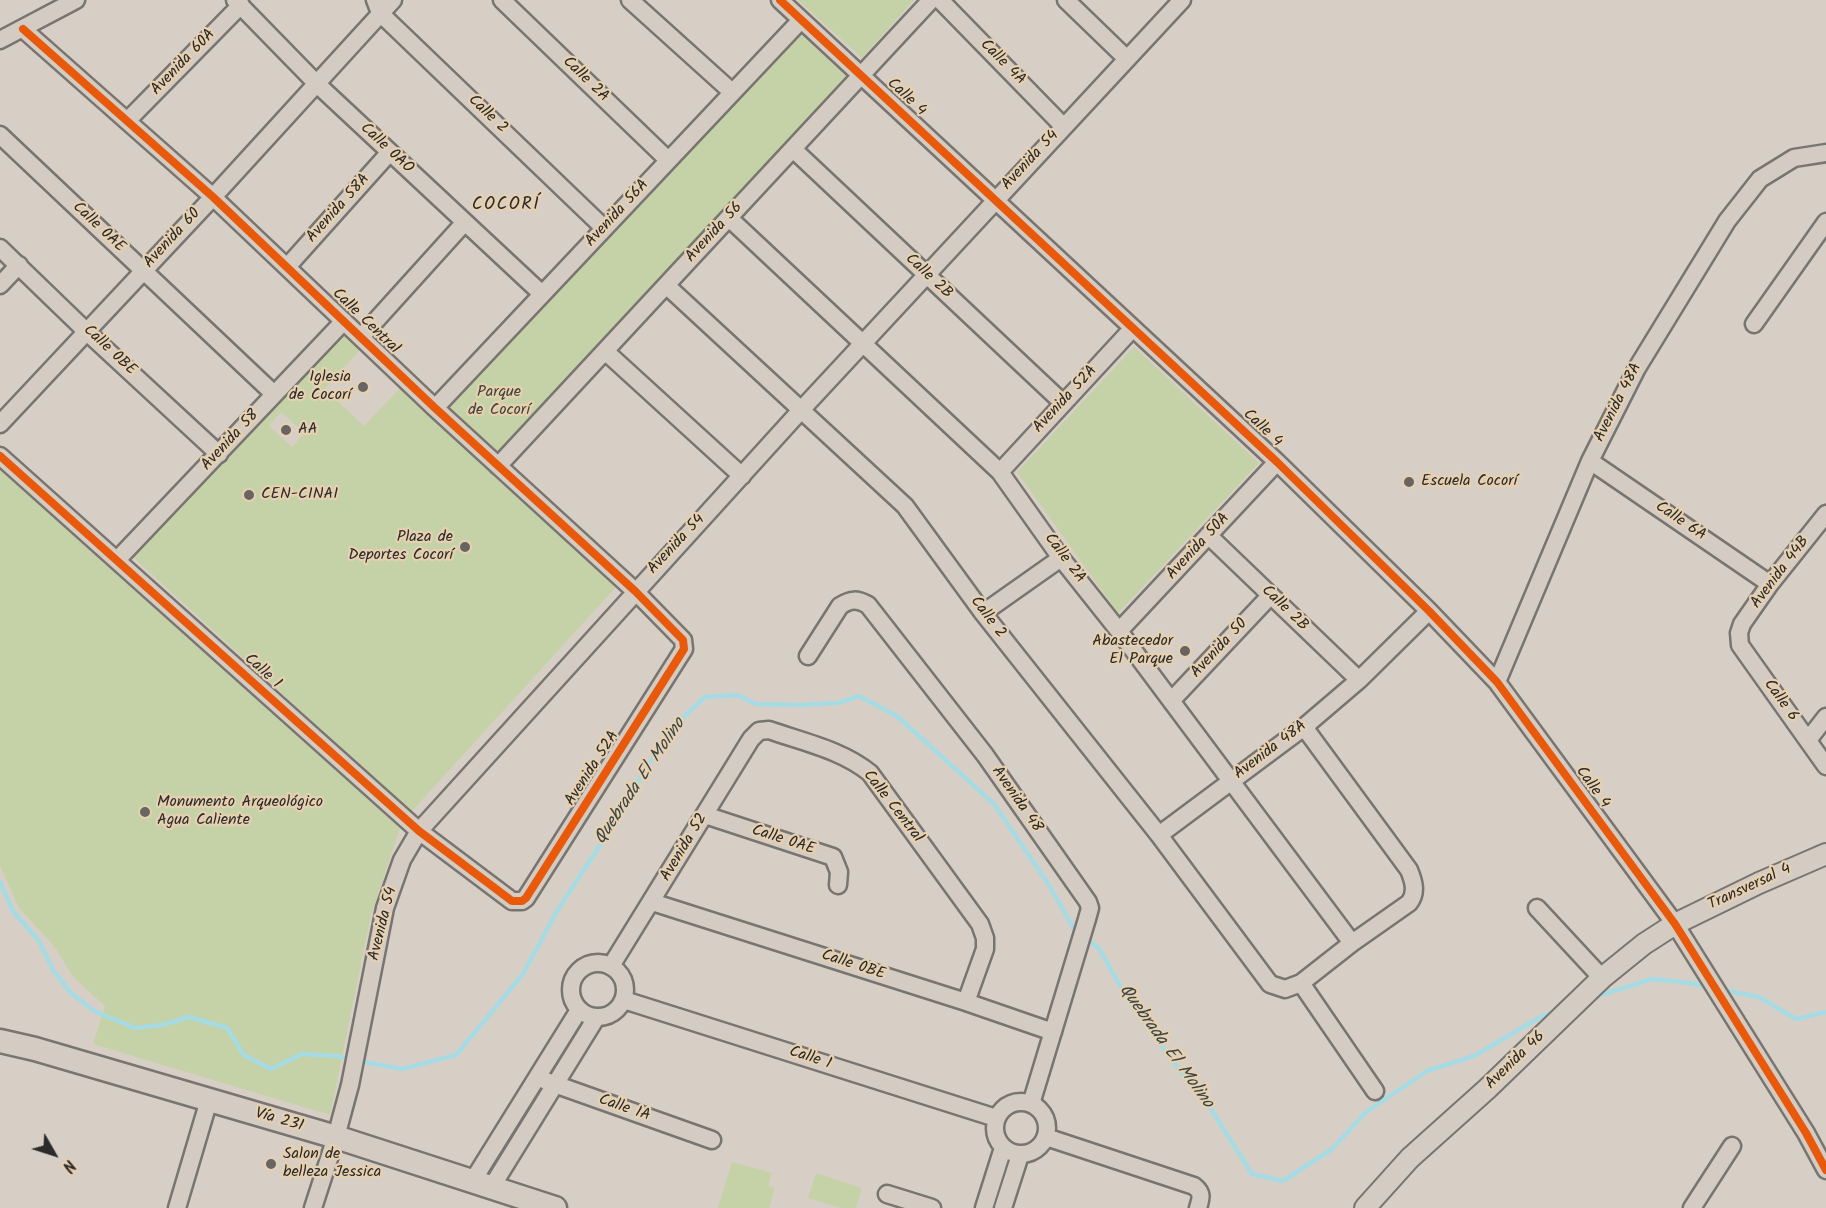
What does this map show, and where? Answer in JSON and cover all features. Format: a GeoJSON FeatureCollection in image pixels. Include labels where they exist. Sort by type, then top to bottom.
{"type":"FeatureCollection","features":[{"type":"Feature","properties":{"kind":"main road","name":"Vía 231"},"geometry":{"type":"LineString","coordinates":[[0,1041],[35,1049],[336,1137],[555,1208]]}},
{"type":"Feature","properties":{"kind":"street"},"geometry":{"type":"LineString","coordinates":[[0,40],[76,0]]}},
{"type":"Feature","properties":{"kind":"street","name":"Avenida 60"},"geometry":{"type":"LineString","coordinates":[[0,423],[317,84],[378,7],[393,0]]}},
{"type":"Feature","properties":{"kind":"street","name":"Calle 2A"},"geometry":{"type":"LineString","coordinates":[[502,0],[668,160]]}},
{"type":"Feature","properties":{"kind":"street"},"geometry":{"type":"LineString","coordinates":[[630,0],[732,92]]}},
{"type":"Feature","properties":{"kind":"street","name":"Calle 4"},"geometry":{"type":"LineString","coordinates":[[780,0],[1277,462],[1497,682],[1675,924],[1806,1133],[1826,1170]]}},
{"type":"Feature","properties":{"kind":"street","name":"Avenida 56"},"geometry":{"type":"LineString","coordinates":[[498,466],[931,0]]}},
{"type":"Feature","properties":{"kind":"street","name":"Calle 4A"},"geometry":{"type":"LineString","coordinates":[[939,0],[1064,127]]}},
{"type":"Feature","properties":{"kind":"street"},"geometry":{"type":"LineString","coordinates":[[1066,0],[1127,59]]}},
{"type":"Feature","properties":{"kind":"street","name":"Avenida 54"},"geometry":{"type":"LineString","coordinates":[[313,1208],[350,1085],[385,908],[402,860],[419,831],[925,275],[1182,0]]}},
{"type":"Feature","properties":{"kind":"street","name":"Calle 0AO"},"geometry":{"type":"LineString","coordinates":[[238,3],[317,84],[542,294]]}},
{"type":"Feature","properties":{"kind":"street","name":"Avenida 60A"},"geometry":{"type":"LineString","coordinates":[[127,122],[238,3]]}},
{"type":"Feature","properties":{"kind":"street","name":"Calle 2"},"geometry":{"type":"LineString","coordinates":[[378,7],[604,228]]}},
{"type":"Feature","properties":{"kind":"street","name":"Avenida 56A"},"geometry":{"type":"LineString","coordinates":[[435,408],[801,20]]}},
{"type":"Feature","properties":{"kind":"street","name":"Calle Central"},"geometry":{"type":"LineString","coordinates":[[23,29],[213,197],[435,408],[635,591],[683,640]]}},
{"type":"Feature","properties":{"kind":"street","name":"Calle 0AE"},"geometry":{"type":"LineString","coordinates":[[0,135],[274,394]]}},
{"type":"Feature","properties":{"kind":"street","name":"Calle 2B"},"geometry":{"type":"LineString","coordinates":[[793,149],[1063,404]]}},
{"type":"Feature","properties":{"kind":"street","name":"Avenida 58A"},"geometry":{"type":"LineString","coordinates":[[288,267],[390,152]]}},
{"type":"Feature","properties":{"kind":"street","name":"Avenida 48A"},"geometry":{"type":"LineString","coordinates":[[1497,682],[1590,461],[1637,368],[1727,220],[1760,179],[1794,158],[1826,153]]}},
{"type":"Feature","properties":{"kind":"street","name":"Calle 2A"},"geometry":{"type":"LineString","coordinates":[[729,218],[1000,472],[1061,558],[1172,701],[1352,943]]}},
{"type":"Feature","properties":{"kind":"street"},"geometry":{"type":"LineString","coordinates":[[361,337],[465,222]]}},
{"type":"Feature","properties":{"kind":"street"},"geometry":{"type":"LineString","coordinates":[[1754,324],[1826,222]]}},
{"type":"Feature","properties":{"kind":"street","name":"Calle 0BE"},"geometry":{"type":"LineString","coordinates":[[0,248],[219,454]]}},
{"type":"Feature","properties":{"kind":"street"},"geometry":{"type":"LineString","coordinates":[[0,285],[19,265]]}},
{"type":"Feature","properties":{"kind":"street","name":"Calle 2"},"geometry":{"type":"LineString","coordinates":[[667,286],[905,506],[983,613],[1159,835],[1270,984],[1285,989],[1301,983]]}},
{"type":"Feature","properties":{"kind":"street","name":"Avenida 58"},"geometry":{"type":"LineString","coordinates":[[117,560],[344,321]]}},
{"type":"Feature","properties":{"kind":"street","name":"Avenida 52A"},"geometry":{"type":"LineString","coordinates":[[1000,472],[1133,328]]}},
{"type":"Feature","properties":{"kind":"street"},"geometry":{"type":"LineString","coordinates":[[604,351],[742,476]]}},
{"type":"Feature","properties":{"kind":"street","name":"Calle 1"},"geometry":{"type":"LineString","coordinates":[[0,456],[419,831],[512,901]]}},
{"type":"Feature","properties":{"kind":"street","name":"Calle 6A"},"geometry":{"type":"LineString","coordinates":[[1590,461],[1770,584]]}},
{"type":"Feature","properties":{"kind":"street","name":"Avenida 50A"},"geometry":{"type":"LineString","coordinates":[[1119,632],[1277,462]]}},
{"type":"Feature","properties":{"kind":"street","name":"Avenida 44B"},"geometry":{"type":"LineString","coordinates":[[1739,633],[1742,624],[1770,584],[1826,514]]}},
{"type":"Feature","properties":{"kind":"street","name":"Calle 2B"},"geometry":{"type":"LineString","coordinates":[[1209,536],[1359,680]]}},
{"type":"Feature","properties":{"kind":"street"},"geometry":{"type":"LineString","coordinates":[[983,613],[1061,558]]}},
{"type":"Feature","properties":{"kind":"street","name":"Avenida 50"},"geometry":{"type":"LineString","coordinates":[[1172,701],[1270,596]]}},
{"type":"Feature","properties":{"kind":"street","name":"Avenida 48"},"geometry":{"type":"LineString","coordinates":[[808,656],[840,606],[857,599],[868,605],[985,755],[1088,902],[1087,919],[1031,1104]]}},
{"type":"Feature","properties":{"kind":"street","name":"Avenida 48A"},"geometry":{"type":"LineString","coordinates":[[1159,835],[1304,727],[1359,680],[1429,612]]}},
{"type":"Feature","properties":{"kind":"street","name":"Calle 6"},"geometry":{"type":"LineString","coordinates":[[1739,633],[1740,645],[1826,766]]}},
{"type":"Feature","properties":{"kind":"street","name":"Avenida 52A"},"geometry":{"type":"LineString","coordinates":[[512,901],[522,901],[526,898],[683,653],[683,640]]}},
{"type":"Feature","properties":{"kind":"street"},"geometry":{"type":"LineString","coordinates":[[1808,740],[1826,717]]}},
{"type":"Feature","properties":{"kind":"street"},"geometry":{"type":"LineString","coordinates":[[1304,727],[1409,870],[1413,883],[1413,897],[1408,903],[1301,983],[1374,1091]]}},
{"type":"Feature","properties":{"kind":"street","name":"Calle Central"},"geometry":{"type":"LineString","coordinates":[[759,732],[769,730],[845,756],[870,773],[980,924],[985,938],[985,949],[966,1002]]}},
{"type":"Feature","properties":{"kind":"street","name":"Avenida 52"},"geometry":{"type":"LineString","coordinates":[[611,966],[751,739],[759,732]]}},
{"type":"Feature","properties":{"kind":"street","name":"Calle 0AE"},"geometry":{"type":"LineString","coordinates":[[705,815],[833,857],[840,872],[838,885]]}},
{"type":"Feature","properties":{"kind":"street","name":"Transversal 4"},"geometry":{"type":"LineString","coordinates":[[1675,924],[1759,883],[1826,854]]}},
{"type":"Feature","properties":{"kind":"street","name":"Calle 0BE"},"geometry":{"type":"LineString","coordinates":[[652,902],[1053,1032]]}},
{"type":"Feature","properties":{"kind":"street"},"geometry":{"type":"LineString","coordinates":[[1537,909],[1599,981]]}},
{"type":"Feature","properties":{"kind":"street","name":"Avenida 46"},"geometry":{"type":"LineString","coordinates":[[1365,1208],[1410,1158],[1487,1089],[1599,981],[1644,944],[1675,924]]}},
{"type":"Feature","properties":{"kind":"street"},"geometry":{"type":"LineString","coordinates":[[602,963],[611,966],[621,975],[626,987],[624,1000],[621,1006],[610,1015],[596,1018],[586,1015],[573,1002],[572,983],[576,974],[584,968],[602,963]]}},
{"type":"Feature","properties":{"kind":"street","name":"Calle 1"},"geometry":{"type":"LineString","coordinates":[[624,1000],[996,1118]]}},
{"type":"Feature","properties":{"kind":"street"},"geometry":{"type":"LineString","coordinates":[[481,1185],[537,1077],[579,1010]]}},
{"type":"Feature","properties":{"kind":"street"},"geometry":{"type":"LineString","coordinates":[[481,1185],[555,1084],[596,1018]]}},
{"type":"Feature","properties":{"kind":"street","name":"Calle 1A"},"geometry":{"type":"LineString","coordinates":[[537,1077],[712,1140]]}},
{"type":"Feature","properties":{"kind":"street"},"geometry":{"type":"LineString","coordinates":[[177,1208],[209,1100]]}},
{"type":"Feature","properties":{"kind":"street"},"geometry":{"type":"LineString","coordinates":[[1015,1102],[1031,1104],[1045,1117],[1046,1137],[1034,1152],[1020,1155],[1008,1152],[995,1134],[996,1118],[1001,1111],[1015,1102]]}},
{"type":"Feature","properties":{"kind":"street"},"geometry":{"type":"LineString","coordinates":[[1046,1137],[1194,1186],[1200,1191],[1202,1197],[1198,1208]]}},
{"type":"Feature","properties":{"kind":"street"},"geometry":{"type":"LineString","coordinates":[[1692,1208],[1732,1146]]}},
{"type":"Feature","properties":{"kind":"street"},"geometry":{"type":"LineString","coordinates":[[984,1208],[1003,1148]]}},
{"type":"Feature","properties":{"kind":"street"},"geometry":{"type":"LineString","coordinates":[[1003,1208],[1020,1155]]}},
{"type":"Feature","properties":{"kind":"street"},"geometry":{"type":"LineString","coordinates":[[887,1194],[932,1208]]}},
{"type":"Feature","properties":{"kind":"green space"},"geometry":{"type":"Polygon","coordinates":[[[798,0],[914,0],[862,58],[798,0]]]}},
{"type":"Feature","properties":{"kind":"green space","name":"Parque de Cocorí"},"geometry":{"type":"Polygon","coordinates":[[[796,30],[850,80],[497,459],[444,407],[796,30]]]}},
{"type":"Feature","properties":{"kind":"green space"},"geometry":{"type":"Polygon","coordinates":[[[341,330],[361,349],[325,389],[364,426],[402,386],[617,586],[411,812],[130,554],[341,330]],[[281,412],[269,426],[292,447],[304,433],[281,412]]]}},
{"type":"Feature","properties":{"kind":"green space"},"geometry":{"type":"Polygon","coordinates":[[[1134,347],[1259,463],[1118,613],[1017,472],[1134,347]]]}},
{"type":"Feature","properties":{"kind":"green space"},"geometry":{"type":"Polygon","coordinates":[[[0,470],[400,828],[371,915],[330,1115],[93,1044],[105,1006],[74,978],[54,946],[19,908],[0,866],[0,470]]]}},
{"type":"Feature","properties":{"kind":"green space"},"geometry":{"type":"Polygon","coordinates":[[[732,1162],[772,1173],[768,1186],[775,1188],[769,1208],[718,1208],[732,1162]]]}},
{"type":"Feature","properties":{"kind":"green space"},"geometry":{"type":"Polygon","coordinates":[[[816,1173],[862,1188],[856,1208],[841,1208],[808,1198],[816,1173]]]}},
{"type":"Feature","properties":{"kind":"waterway","name":"Quebrada El Molino"},"geometry":{"type":"LineString","coordinates":[[359,1061],[402,1069],[456,1055],[523,974],[557,911],[627,804],[643,772],[677,723],[705,697],[737,695],[756,704],[799,705],[838,703],[859,696],[897,716],[994,804],[1049,885],[1077,934]]}},
{"type":"Feature","properties":{"kind":"waterway","name":"Quebrada El Molino"},"geometry":{"type":"LineString","coordinates":[[0,882],[13,911],[39,941],[53,970],[71,993],[94,1011],[135,1028],[162,1025],[189,1017],[227,1028],[244,1055],[271,1069],[302,1054],[351,1059]]}},
{"type":"Feature","properties":{"kind":"waterway","name":"Quebrada El Molino"},"geometry":{"type":"LineString","coordinates":[[1086,940],[1098,947],[1130,1003],[1186,1079],[1204,1098],[1252,1174],[1283,1181],[1332,1149],[1366,1112],[1427,1071],[1474,1056],[1542,1016],[1558,1010]]}},
{"type":"Feature","properties":{"kind":"waterway","name":"Quebrada El Molino"},"geometry":{"type":"LineString","coordinates":[[1594,997],[1652,979],[1709,987]]}},
{"type":"Feature","properties":{"kind":"waterway","name":"Quebrada El Molino"},"geometry":{"type":"LineString","coordinates":[[1723,990],[1759,997],[1796,1019],[1826,1012]]}},
{"type":"Feature","properties":{"kind":"cycle path"},"geometry":{"type":"LineString","coordinates":[[780,0],[1277,462],[1429,611],[1497,682],[1675,924],[1806,1133],[1826,1170]]}},
{"type":"Feature","properties":{"kind":"cycle path"},"geometry":{"type":"LineString","coordinates":[[0,456],[419,831],[512,901],[522,901],[526,898],[684,649],[683,640],[635,591],[435,408],[213,197],[23,29]]}},
{"type":"Feature","properties":{"kind":"place","name":"Iglesia de Cocorí"},"geometry":{"type":"Point","coordinates":[363,387]}},
{"type":"Feature","properties":{"kind":"place","name":"AA"},"geometry":{"type":"Point","coordinates":[286,430]}},
{"type":"Feature","properties":{"kind":"place","name":"Escuela Cocorí"},"geometry":{"type":"Point","coordinates":[1409,482]}},
{"type":"Feature","properties":{"kind":"place","name":"CEN-CINAI"},"geometry":{"type":"Point","coordinates":[249,495]}},
{"type":"Feature","properties":{"kind":"place","name":"Plaza de Deportes Cocorí"},"geometry":{"type":"Point","coordinates":[465,547]}},
{"type":"Feature","properties":{"kind":"place","name":"Abastecedor El Parque"},"geometry":{"type":"Point","coordinates":[1185,651]}},
{"type":"Feature","properties":{"kind":"place","name":"Monumento Arqueológico Agua Caliente"},"geometry":{"type":"Point","coordinates":[145,812]}},
{"type":"Feature","properties":{"kind":"place","name":"Salon de belleza Jessica"},"geometry":{"type":"Point","coordinates":[271,1164]}},
{"type":"Feature","properties":{"kind":"district","name":"COCORÍ"},"geometry":{"type":"Point","coordinates":[506,206]}}]}
